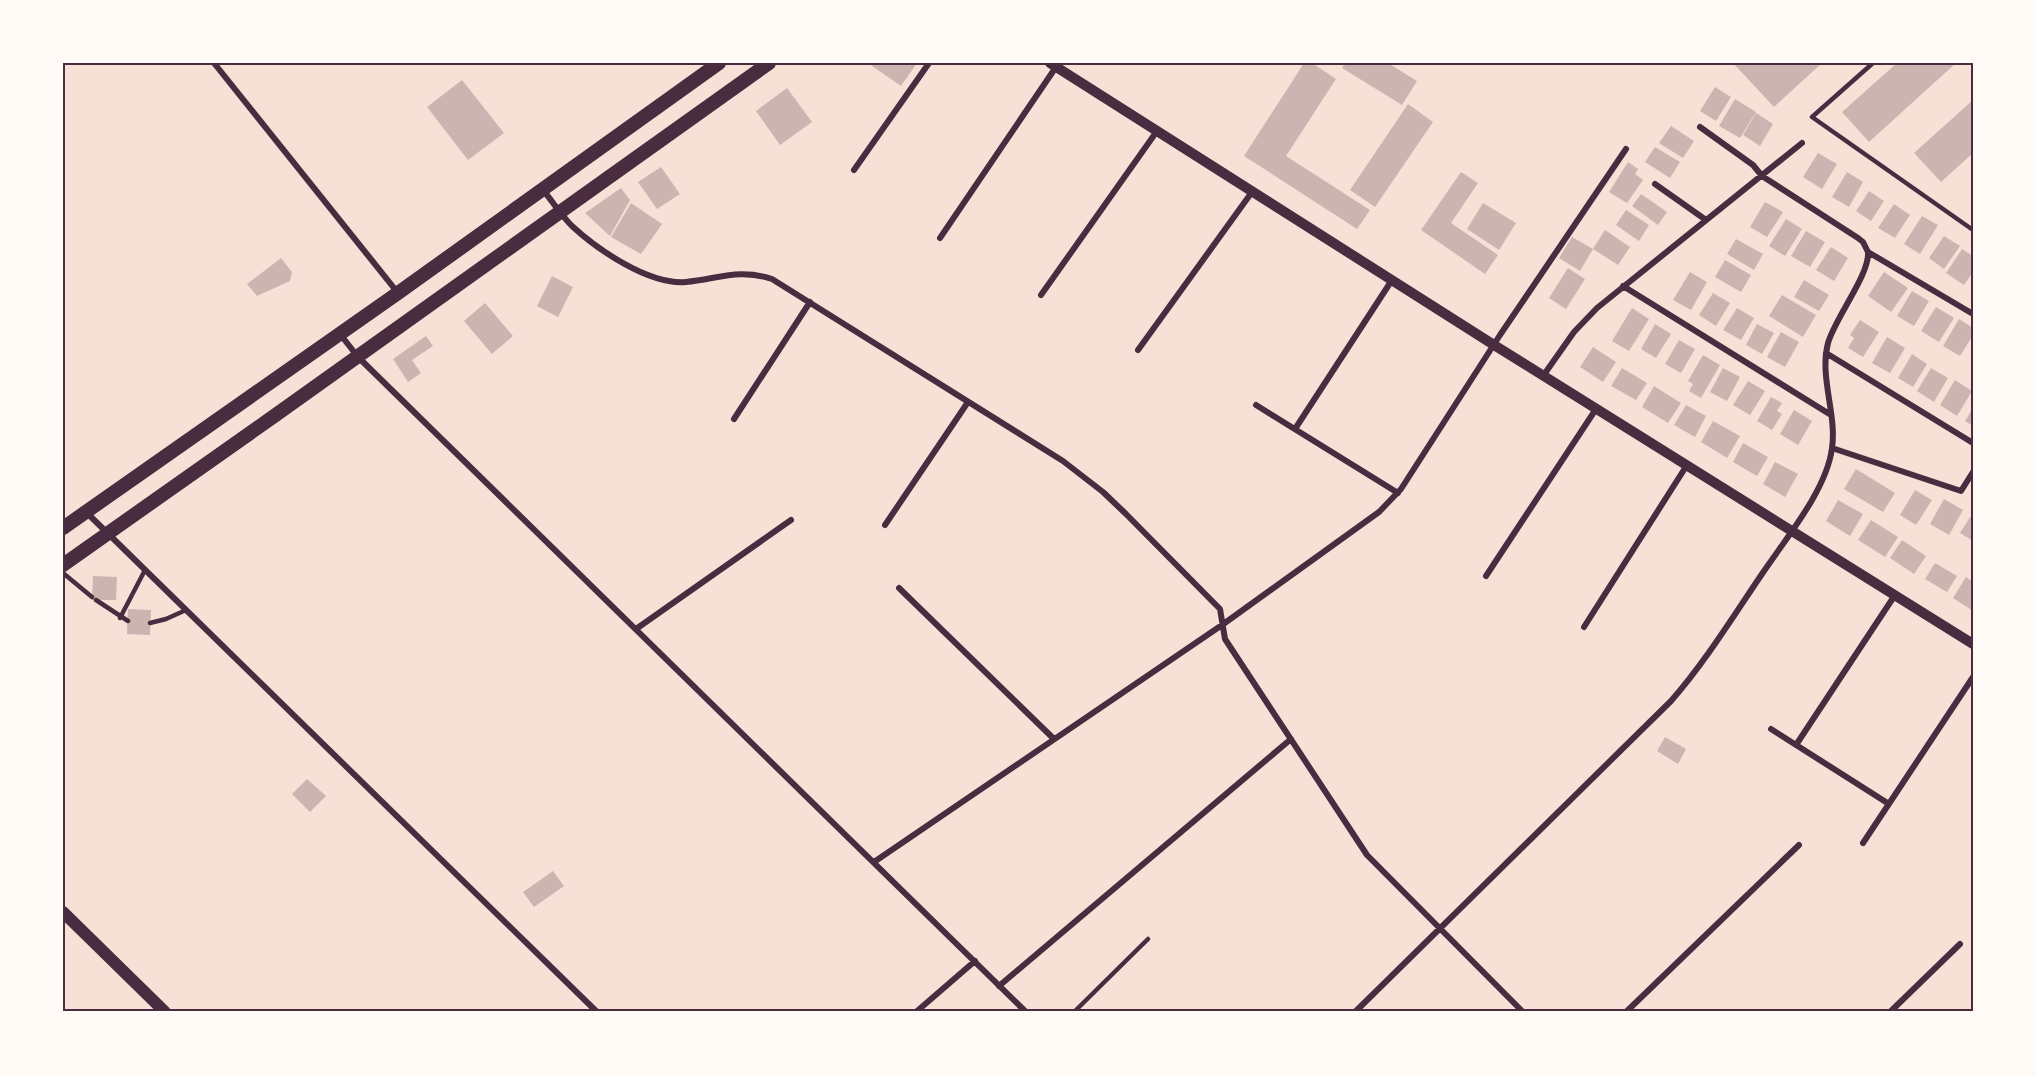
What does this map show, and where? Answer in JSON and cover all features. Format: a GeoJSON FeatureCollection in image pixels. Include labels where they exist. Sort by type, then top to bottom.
{"type":"FeatureCollection","features":[{"type":"Feature","properties":{"kind":"main road"},"geometry":{"type":"LineString","coordinates":[[63,528],[398,293],[719,63]]}},
{"type":"Feature","properties":{"kind":"main road"},"geometry":{"type":"LineString","coordinates":[[63,565],[769,63]]}},
{"type":"Feature","properties":{"kind":"main road"},"geometry":{"type":"LineString","coordinates":[[63,912],[165,1012]]}},
{"type":"Feature","properties":{"kind":"street"},"geometry":{"type":"LineString","coordinates":[[213,63],[398,293]]}},
{"type":"Feature","properties":{"kind":"street"},"geometry":{"type":"LineString","coordinates":[[854,170],[928,63]]}},
{"type":"Feature","properties":{"kind":"street"},"geometry":{"type":"LineString","coordinates":[[940,238],[1053,65],[1543,376],[1973,644]]}},
{"type":"Feature","properties":{"kind":"street"},"geometry":{"type":"LineString","coordinates":[[1700,128],[1753,165],[1762,176],[1858,238],[1868,252],[1973,314]]}},
{"type":"Feature","properties":{"kind":"street"},"geometry":{"type":"LineString","coordinates":[[1041,295],[1157,131]]}},
{"type":"Feature","properties":{"kind":"street"},"geometry":{"type":"LineString","coordinates":[[1543,376],[1574,332],[1597,308],[1802,143]]}},
{"type":"Feature","properties":{"kind":"street"},"geometry":{"type":"LineString","coordinates":[[874,862],[1222,625],[1378,512],[1398,493],[1626,149]]}},
{"type":"Feature","properties":{"kind":"street"},"geometry":{"type":"LineString","coordinates":[[1655,184],[1706,220]]}},
{"type":"Feature","properties":{"kind":"street"},"geometry":{"type":"LineString","coordinates":[[543,189],[571,224],[596,244],[649,276],[670,282],[684,282],[731,274],[760,274],[772,279],[1063,461],[1103,492],[1220,609],[1225,639],[1367,855],[1523,1012]]}},
{"type":"Feature","properties":{"kind":"street"},"geometry":{"type":"LineString","coordinates":[[1138,350],[1252,192]]}},
{"type":"Feature","properties":{"kind":"street"},"geometry":{"type":"LineString","coordinates":[[1355,1012],[1671,701],[1699,666],[1791,530],[1824,478],[1832,448],[1826,352],[1831,335],[1866,267],[1868,252]]}},
{"type":"Feature","properties":{"kind":"street"},"geometry":{"type":"LineString","coordinates":[[1295,429],[1392,280]]}},
{"type":"Feature","properties":{"kind":"street"},"geometry":{"type":"LineString","coordinates":[[1623,286],[1831,415]]}},
{"type":"Feature","properties":{"kind":"street"},"geometry":{"type":"LineString","coordinates":[[734,418],[810,302]]}},
{"type":"Feature","properties":{"kind":"street"},"geometry":{"type":"LineString","coordinates":[[340,334],[358,357],[1026,1012]]}},
{"type":"Feature","properties":{"kind":"street"},"geometry":{"type":"LineString","coordinates":[[1826,352],[1973,443]]}},
{"type":"Feature","properties":{"kind":"street"},"geometry":{"type":"LineString","coordinates":[[885,525],[968,402]]}},
{"type":"Feature","properties":{"kind":"street"},"geometry":{"type":"LineString","coordinates":[[1256,405],[1398,493]]}},
{"type":"Feature","properties":{"kind":"street"},"geometry":{"type":"LineString","coordinates":[[1486,576],[1596,409]]}},
{"type":"Feature","properties":{"kind":"street"},"geometry":{"type":"LineString","coordinates":[[1832,448],[1961,491],[1973,472]]}},
{"type":"Feature","properties":{"kind":"street"},"geometry":{"type":"LineString","coordinates":[[1584,627],[1687,465]]}},
{"type":"Feature","properties":{"kind":"street"},"geometry":{"type":"LineString","coordinates":[[86,512],[597,1012]]}},
{"type":"Feature","properties":{"kind":"street"},"geometry":{"type":"LineString","coordinates":[[636,629],[791,520]]}},
{"type":"Feature","properties":{"kind":"street"},"geometry":{"type":"LineString","coordinates":[[899,588],[1054,739]]}},
{"type":"Feature","properties":{"kind":"street"},"geometry":{"type":"LineString","coordinates":[[1796,745],[1895,595]]}},
{"type":"Feature","properties":{"kind":"street"},"geometry":{"type":"LineString","coordinates":[[1863,843],[1973,677]]}},
{"type":"Feature","properties":{"kind":"street"},"geometry":{"type":"LineString","coordinates":[[1770,729],[1889,804]]}},
{"type":"Feature","properties":{"kind":"street"},"geometry":{"type":"LineString","coordinates":[[999,986],[1291,740]]}},
{"type":"Feature","properties":{"kind":"street"},"geometry":{"type":"LineString","coordinates":[[1626,1012],[1799,845]]}},
{"type":"Feature","properties":{"kind":"street"},"geometry":{"type":"LineString","coordinates":[[1890,1012],[1960,944]]}},
{"type":"Feature","properties":{"kind":"street"},"geometry":{"type":"LineString","coordinates":[[916,1012],[975,961]]}},
{"type":"Feature","properties":{"kind":"lane"},"geometry":{"type":"LineString","coordinates":[[1873,63],[1812,117],[1973,230]]}},
{"type":"Feature","properties":{"kind":"lane"},"geometry":{"type":"LineString","coordinates":[[120,618],[145,570]]}},
{"type":"Feature","properties":{"kind":"lane"},"geometry":{"type":"LineString","coordinates":[[63,573],[120,618],[128,621]]}},
{"type":"Feature","properties":{"kind":"lane"},"geometry":{"type":"LineString","coordinates":[[150,622],[166,619],[186,610]]}},
{"type":"Feature","properties":{"kind":"lane"},"geometry":{"type":"LineString","coordinates":[[1074,1012],[1148,939]]}},
{"type":"Feature","properties":{"kind":"building"},"geometry":{"type":"Polygon","coordinates":[[[874,63],[917,63],[901,86],[872,66],[874,63]]]}},
{"type":"Feature","properties":{"kind":"building"},"geometry":{"type":"Polygon","coordinates":[[[1304,63],[1312,63],[1336,79],[1286,156],[1370,210],[1357,229],[1244,156],[1304,63]]]}},
{"type":"Feature","properties":{"kind":"building"},"geometry":{"type":"Polygon","coordinates":[[[1345,63],[1388,63],[1417,81],[1402,105],[1342,68],[1345,63]]]}},
{"type":"Feature","properties":{"kind":"building"},"geometry":{"type":"Polygon","coordinates":[[[1733,63],[1822,63],[1774,107],[1733,63]]]}},
{"type":"Feature","properties":{"kind":"building"},"geometry":{"type":"Polygon","coordinates":[[[1897,63],[1956,63],[1869,142],[1842,112],[1897,63]]]}},
{"type":"Feature","properties":{"kind":"building"},"geometry":{"type":"Polygon","coordinates":[[[462,80],[504,133],[468,160],[427,107],[462,80]]]}},
{"type":"Feature","properties":{"kind":"building"},"geometry":{"type":"Polygon","coordinates":[[[1715,87],[1731,97],[1716,121],[1700,111],[1715,87]]]}},
{"type":"Feature","properties":{"kind":"building"},"geometry":{"type":"Polygon","coordinates":[[[787,88],[812,122],[780,145],[756,111],[787,88]]]}},
{"type":"Feature","properties":{"kind":"building"},"geometry":{"type":"Polygon","coordinates":[[[1735,99],[1756,112],[1740,138],[1719,126],[1735,99]]]}},
{"type":"Feature","properties":{"kind":"building"},"geometry":{"type":"Polygon","coordinates":[[[1973,100],[1973,153],[1941,182],[1914,153],[1973,100]]]}},
{"type":"Feature","properties":{"kind":"building"},"geometry":{"type":"Polygon","coordinates":[[[1408,104],[1433,122],[1375,207],[1350,190],[1408,104]]]}},
{"type":"Feature","properties":{"kind":"building"},"geometry":{"type":"Polygon","coordinates":[[[1756,113],[1773,124],[1760,146],[1743,135],[1756,113]]]}},
{"type":"Feature","properties":{"kind":"building"},"geometry":{"type":"Polygon","coordinates":[[[1671,126],[1694,141],[1683,158],[1659,143],[1671,126]]]}},
{"type":"Feature","properties":{"kind":"building"},"geometry":{"type":"Polygon","coordinates":[[[1655,147],[1680,162],[1670,178],[1645,162],[1655,147]]]}},
{"type":"Feature","properties":{"kind":"building"},"geometry":{"type":"Polygon","coordinates":[[[1818,153],[1837,164],[1822,189],[1803,177],[1818,153]]]}},
{"type":"Feature","properties":{"kind":"building"},"geometry":{"type":"Polygon","coordinates":[[[1628,162],[1638,169],[1635,174],[1643,180],[1627,203],[1609,192],[1628,162]]]}},
{"type":"Feature","properties":{"kind":"building"},"geometry":{"type":"Polygon","coordinates":[[[661,167],[680,194],[657,209],[638,182],[661,167]]]}},
{"type":"Feature","properties":{"kind":"building"},"geometry":{"type":"Polygon","coordinates":[[[1461,172],[1478,183],[1451,223],[1498,255],[1485,274],[1421,230],[1461,172]]]}},
{"type":"Feature","properties":{"kind":"building"},"geometry":{"type":"Polygon","coordinates":[[[1847,172],[1863,182],[1849,207],[1832,197],[1847,172]]]}},
{"type":"Feature","properties":{"kind":"building"},"geometry":{"type":"Polygon","coordinates":[[[621,188],[630,200],[610,236],[585,213],[621,188]]]}},
{"type":"Feature","properties":{"kind":"building"},"geometry":{"type":"Polygon","coordinates":[[[1869,191],[1884,201],[1871,221],[1856,211],[1869,191]]]}},
{"type":"Feature","properties":{"kind":"building"},"geometry":{"type":"Polygon","coordinates":[[[1641,194],[1667,212],[1658,225],[1632,206],[1641,194]]]}},
{"type":"Feature","properties":{"kind":"building"},"geometry":{"type":"Polygon","coordinates":[[[1765,202],[1783,212],[1767,237],[1750,227],[1765,202]]]}},
{"type":"Feature","properties":{"kind":"building"},"geometry":{"type":"Polygon","coordinates":[[[631,203],[662,224],[641,254],[611,237],[631,203]]]}},
{"type":"Feature","properties":{"kind":"building"},"geometry":{"type":"Polygon","coordinates":[[[1483,203],[1516,223],[1499,250],[1467,229],[1483,203]]]}},
{"type":"Feature","properties":{"kind":"building"},"geometry":{"type":"Polygon","coordinates":[[[1894,204],[1910,215],[1895,238],[1878,228],[1894,204]]]}},
{"type":"Feature","properties":{"kind":"building"},"geometry":{"type":"Polygon","coordinates":[[[1626,210],[1649,225],[1639,241],[1616,225],[1626,210]]]}},
{"type":"Feature","properties":{"kind":"building"},"geometry":{"type":"Polygon","coordinates":[[[1922,216],[1938,225],[1920,254],[1904,244],[1922,216]]]}},
{"type":"Feature","properties":{"kind":"building"},"geometry":{"type":"Polygon","coordinates":[[[1786,219],[1802,229],[1785,256],[1769,246],[1786,219]]]}},
{"type":"Feature","properties":{"kind":"building"},"geometry":{"type":"Polygon","coordinates":[[[1605,230],[1630,247],[1618,265],[1593,249],[1605,230]]]}},
{"type":"Feature","properties":{"kind":"building"},"geometry":{"type":"Polygon","coordinates":[[[1806,231],[1825,242],[1810,267],[1791,256],[1806,231]]]}},
{"type":"Feature","properties":{"kind":"building"},"geometry":{"type":"Polygon","coordinates":[[[1944,236],[1960,246],[1944,269],[1929,258],[1944,236]]]}},
{"type":"Feature","properties":{"kind":"building"},"geometry":{"type":"Polygon","coordinates":[[[1572,237],[1593,249],[1580,271],[1559,258],[1572,237]]]}},
{"type":"Feature","properties":{"kind":"building"},"geometry":{"type":"Polygon","coordinates":[[[1736,239],[1763,254],[1754,270],[1727,254],[1736,239]]]}},
{"type":"Feature","properties":{"kind":"building"},"geometry":{"type":"Polygon","coordinates":[[[1831,247],[1848,258],[1834,281],[1816,270],[1831,247]]]}},
{"type":"Feature","properties":{"kind":"building"},"geometry":{"type":"Polygon","coordinates":[[[1962,249],[1973,256],[1973,272],[1964,285],[1946,273],[1962,249]]]}},
{"type":"Feature","properties":{"kind":"building"},"geometry":{"type":"Polygon","coordinates":[[[281,258],[292,272],[290,281],[257,296],[247,284],[281,258]]]}},
{"type":"Feature","properties":{"kind":"building"},"geometry":{"type":"Polygon","coordinates":[[[1725,260],[1751,275],[1741,292],[1715,277],[1725,260]]]}},
{"type":"Feature","properties":{"kind":"building"},"geometry":{"type":"Polygon","coordinates":[[[1568,268],[1585,279],[1566,309],[1549,298],[1568,268]]]}},
{"type":"Feature","properties":{"kind":"building"},"geometry":{"type":"Polygon","coordinates":[[[1690,272],[1707,282],[1691,310],[1673,300],[1690,272]]]}},
{"type":"Feature","properties":{"kind":"building"},"geometry":{"type":"Polygon","coordinates":[[[1884,272],[1908,288],[1891,312],[1868,296],[1884,272]]]}},
{"type":"Feature","properties":{"kind":"building"},"geometry":{"type":"Polygon","coordinates":[[[552,276],[573,287],[558,317],[537,306],[552,276]]]}},
{"type":"Feature","properties":{"kind":"building"},"geometry":{"type":"Polygon","coordinates":[[[1804,280],[1829,295],[1819,311],[1794,297],[1804,280]]]}},
{"type":"Feature","properties":{"kind":"building"},"geometry":{"type":"Polygon","coordinates":[[[1912,291],[1929,301],[1914,326],[1897,316],[1912,291]]]}},
{"type":"Feature","properties":{"kind":"building"},"geometry":{"type":"Polygon","coordinates":[[[1713,293],[1730,303],[1716,326],[1699,315],[1713,293]]]}},
{"type":"Feature","properties":{"kind":"building"},"geometry":{"type":"Polygon","coordinates":[[[1782,295],[1816,315],[1803,337],[1769,316],[1782,295]]]}},
{"type":"Feature","properties":{"kind":"building"},"geometry":{"type":"Polygon","coordinates":[[[485,303],[513,336],[492,354],[464,321],[485,303]]]}},
{"type":"Feature","properties":{"kind":"building"},"geometry":{"type":"Polygon","coordinates":[[[1936,307],[1954,318],[1939,342],[1921,331],[1936,307]]]}},
{"type":"Feature","properties":{"kind":"building"},"geometry":{"type":"Polygon","coordinates":[[[1632,308],[1649,319],[1629,351],[1612,341],[1632,308]]]}},
{"type":"Feature","properties":{"kind":"building"},"geometry":{"type":"Polygon","coordinates":[[[1737,308],[1754,318],[1741,340],[1723,330],[1737,308]]]}},
{"type":"Feature","properties":{"kind":"building"},"geometry":{"type":"Polygon","coordinates":[[[1959,319],[1973,328],[1973,335],[1960,356],[1943,346],[1959,319]]]}},
{"type":"Feature","properties":{"kind":"building"},"geometry":{"type":"Polygon","coordinates":[[[1860,320],[1879,332],[1863,357],[1848,348],[1854,338],[1850,335],[1860,320]]]}},
{"type":"Feature","properties":{"kind":"building"},"geometry":{"type":"Polygon","coordinates":[[[1655,324],[1671,334],[1656,358],[1641,349],[1655,324]]]}},
{"type":"Feature","properties":{"kind":"building"},"geometry":{"type":"Polygon","coordinates":[[[1757,324],[1774,333],[1762,354],[1746,345],[1757,324]]]}},
{"type":"Feature","properties":{"kind":"building"},"geometry":{"type":"Polygon","coordinates":[[[1781,332],[1799,342],[1785,367],[1767,357],[1781,332]]]}},
{"type":"Feature","properties":{"kind":"building"},"geometry":{"type":"Polygon","coordinates":[[[426,336],[433,346],[412,360],[421,373],[408,382],[393,359],[426,336]]]}},
{"type":"Feature","properties":{"kind":"building"},"geometry":{"type":"Polygon","coordinates":[[[1887,337],[1905,348],[1890,373],[1872,363],[1887,337]]]}},
{"type":"Feature","properties":{"kind":"building"},"geometry":{"type":"Polygon","coordinates":[[[1679,340],[1695,349],[1681,373],[1665,364],[1679,340]]]}},
{"type":"Feature","properties":{"kind":"building"},"geometry":{"type":"Polygon","coordinates":[[[1593,347],[1616,362],[1603,382],[1580,367],[1593,347]]]}},
{"type":"Feature","properties":{"kind":"building"},"geometry":{"type":"Polygon","coordinates":[[[1912,354],[1927,364],[1913,387],[1898,378],[1912,354]]]}},
{"type":"Feature","properties":{"kind":"building"},"geometry":{"type":"Polygon","coordinates":[[[1703,355],[1720,365],[1701,398],[1689,391],[1693,384],[1688,381],[1703,355]]]}},
{"type":"Feature","properties":{"kind":"building"},"geometry":{"type":"Polygon","coordinates":[[[1622,368],[1647,383],[1636,400],[1611,386],[1622,368]]]}},
{"type":"Feature","properties":{"kind":"building"},"geometry":{"type":"Polygon","coordinates":[[[1723,368],[1740,377],[1727,401],[1710,392],[1723,368]]]}},
{"type":"Feature","properties":{"kind":"building"},"geometry":{"type":"Polygon","coordinates":[[[1931,368],[1948,378],[1934,402],[1917,391],[1931,368]]]}},
{"type":"Feature","properties":{"kind":"building"},"geometry":{"type":"Polygon","coordinates":[[[1955,380],[1972,391],[1957,416],[1940,405],[1955,380]]]}},
{"type":"Feature","properties":{"kind":"building"},"geometry":{"type":"Polygon","coordinates":[[[1748,381],[1765,391],[1750,415],[1733,405],[1748,381]]]}},
{"type":"Feature","properties":{"kind":"building"},"geometry":{"type":"Polygon","coordinates":[[[1654,386],[1681,403],[1668,423],[1642,407],[1654,386]]]}},
{"type":"Feature","properties":{"kind":"building"},"geometry":{"type":"Polygon","coordinates":[[[1771,397],[1782,403],[1777,411],[1782,414],[1772,430],[1757,421],[1771,397]]]}},
{"type":"Feature","properties":{"kind":"building"},"geometry":{"type":"Polygon","coordinates":[[[1686,405],[1706,416],[1695,437],[1674,425],[1686,405]]]}},
{"type":"Feature","properties":{"kind":"building"},"geometry":{"type":"Polygon","coordinates":[[[1973,408],[1973,426],[1965,421],[1973,408]]]}},
{"type":"Feature","properties":{"kind":"building"},"geometry":{"type":"Polygon","coordinates":[[[1794,410],[1812,421],[1798,445],[1780,434],[1794,410]]]}},
{"type":"Feature","properties":{"kind":"building"},"geometry":{"type":"Polygon","coordinates":[[[1713,421],[1740,436],[1727,458],[1701,442],[1713,421]]]}},
{"type":"Feature","properties":{"kind":"building"},"geometry":{"type":"Polygon","coordinates":[[[1743,443],[1768,457],[1757,476],[1733,462],[1743,443]]]}},
{"type":"Feature","properties":{"kind":"building"},"geometry":{"type":"Polygon","coordinates":[[[1775,462],[1798,474],[1785,497],[1763,484],[1775,462]]]}},
{"type":"Feature","properties":{"kind":"building"},"geometry":{"type":"Polygon","coordinates":[[[1856,469],[1895,493],[1883,512],[1844,489],[1856,469]]]}},
{"type":"Feature","properties":{"kind":"building"},"geometry":{"type":"Polygon","coordinates":[[[1915,490],[1932,500],[1916,525],[1900,515],[1915,490]]]}},
{"type":"Feature","properties":{"kind":"building"},"geometry":{"type":"Polygon","coordinates":[[[1944,499],[1963,510],[1949,535],[1930,524],[1944,499]]]}},
{"type":"Feature","properties":{"kind":"building"},"geometry":{"type":"Polygon","coordinates":[[[1838,500],[1863,514],[1850,536],[1826,521],[1838,500]]]}},
{"type":"Feature","properties":{"kind":"building"},"geometry":{"type":"Polygon","coordinates":[[[1970,517],[1973,519],[1973,541],[1960,533],[1970,517]]]}},
{"type":"Feature","properties":{"kind":"building"},"geometry":{"type":"Polygon","coordinates":[[[1871,520],[1898,537],[1885,557],[1858,540],[1871,520]]]}},
{"type":"Feature","properties":{"kind":"building"},"geometry":{"type":"Polygon","coordinates":[[[1902,540],[1926,556],[1914,574],[1890,558],[1902,540]]]}},
{"type":"Feature","properties":{"kind":"building"},"geometry":{"type":"Polygon","coordinates":[[[1935,563],[1957,576],[1947,592],[1925,579],[1935,563]]]}},
{"type":"Feature","properties":{"kind":"building"},"geometry":{"type":"Polygon","coordinates":[[[93,576],[117,577],[116,600],[92,600],[93,576]]]}},
{"type":"Feature","properties":{"kind":"building"},"geometry":{"type":"Polygon","coordinates":[[[1966,577],[1973,582],[1973,611],[1953,598],[1966,577]]]}},
{"type":"Feature","properties":{"kind":"building"},"geometry":{"type":"Polygon","coordinates":[[[128,609],[151,610],[150,635],[127,634],[128,609]]]}},
{"type":"Feature","properties":{"kind":"building"},"geometry":{"type":"Polygon","coordinates":[[[1665,737],[1686,749],[1678,764],[1657,751],[1665,737]]]}},
{"type":"Feature","properties":{"kind":"building"},"geometry":{"type":"Polygon","coordinates":[[[307,779],[326,796],[310,812],[292,794],[307,779]]]}},
{"type":"Feature","properties":{"kind":"building"},"geometry":{"type":"Polygon","coordinates":[[[553,871],[564,886],[534,907],[523,892],[553,871]]]}}]}
